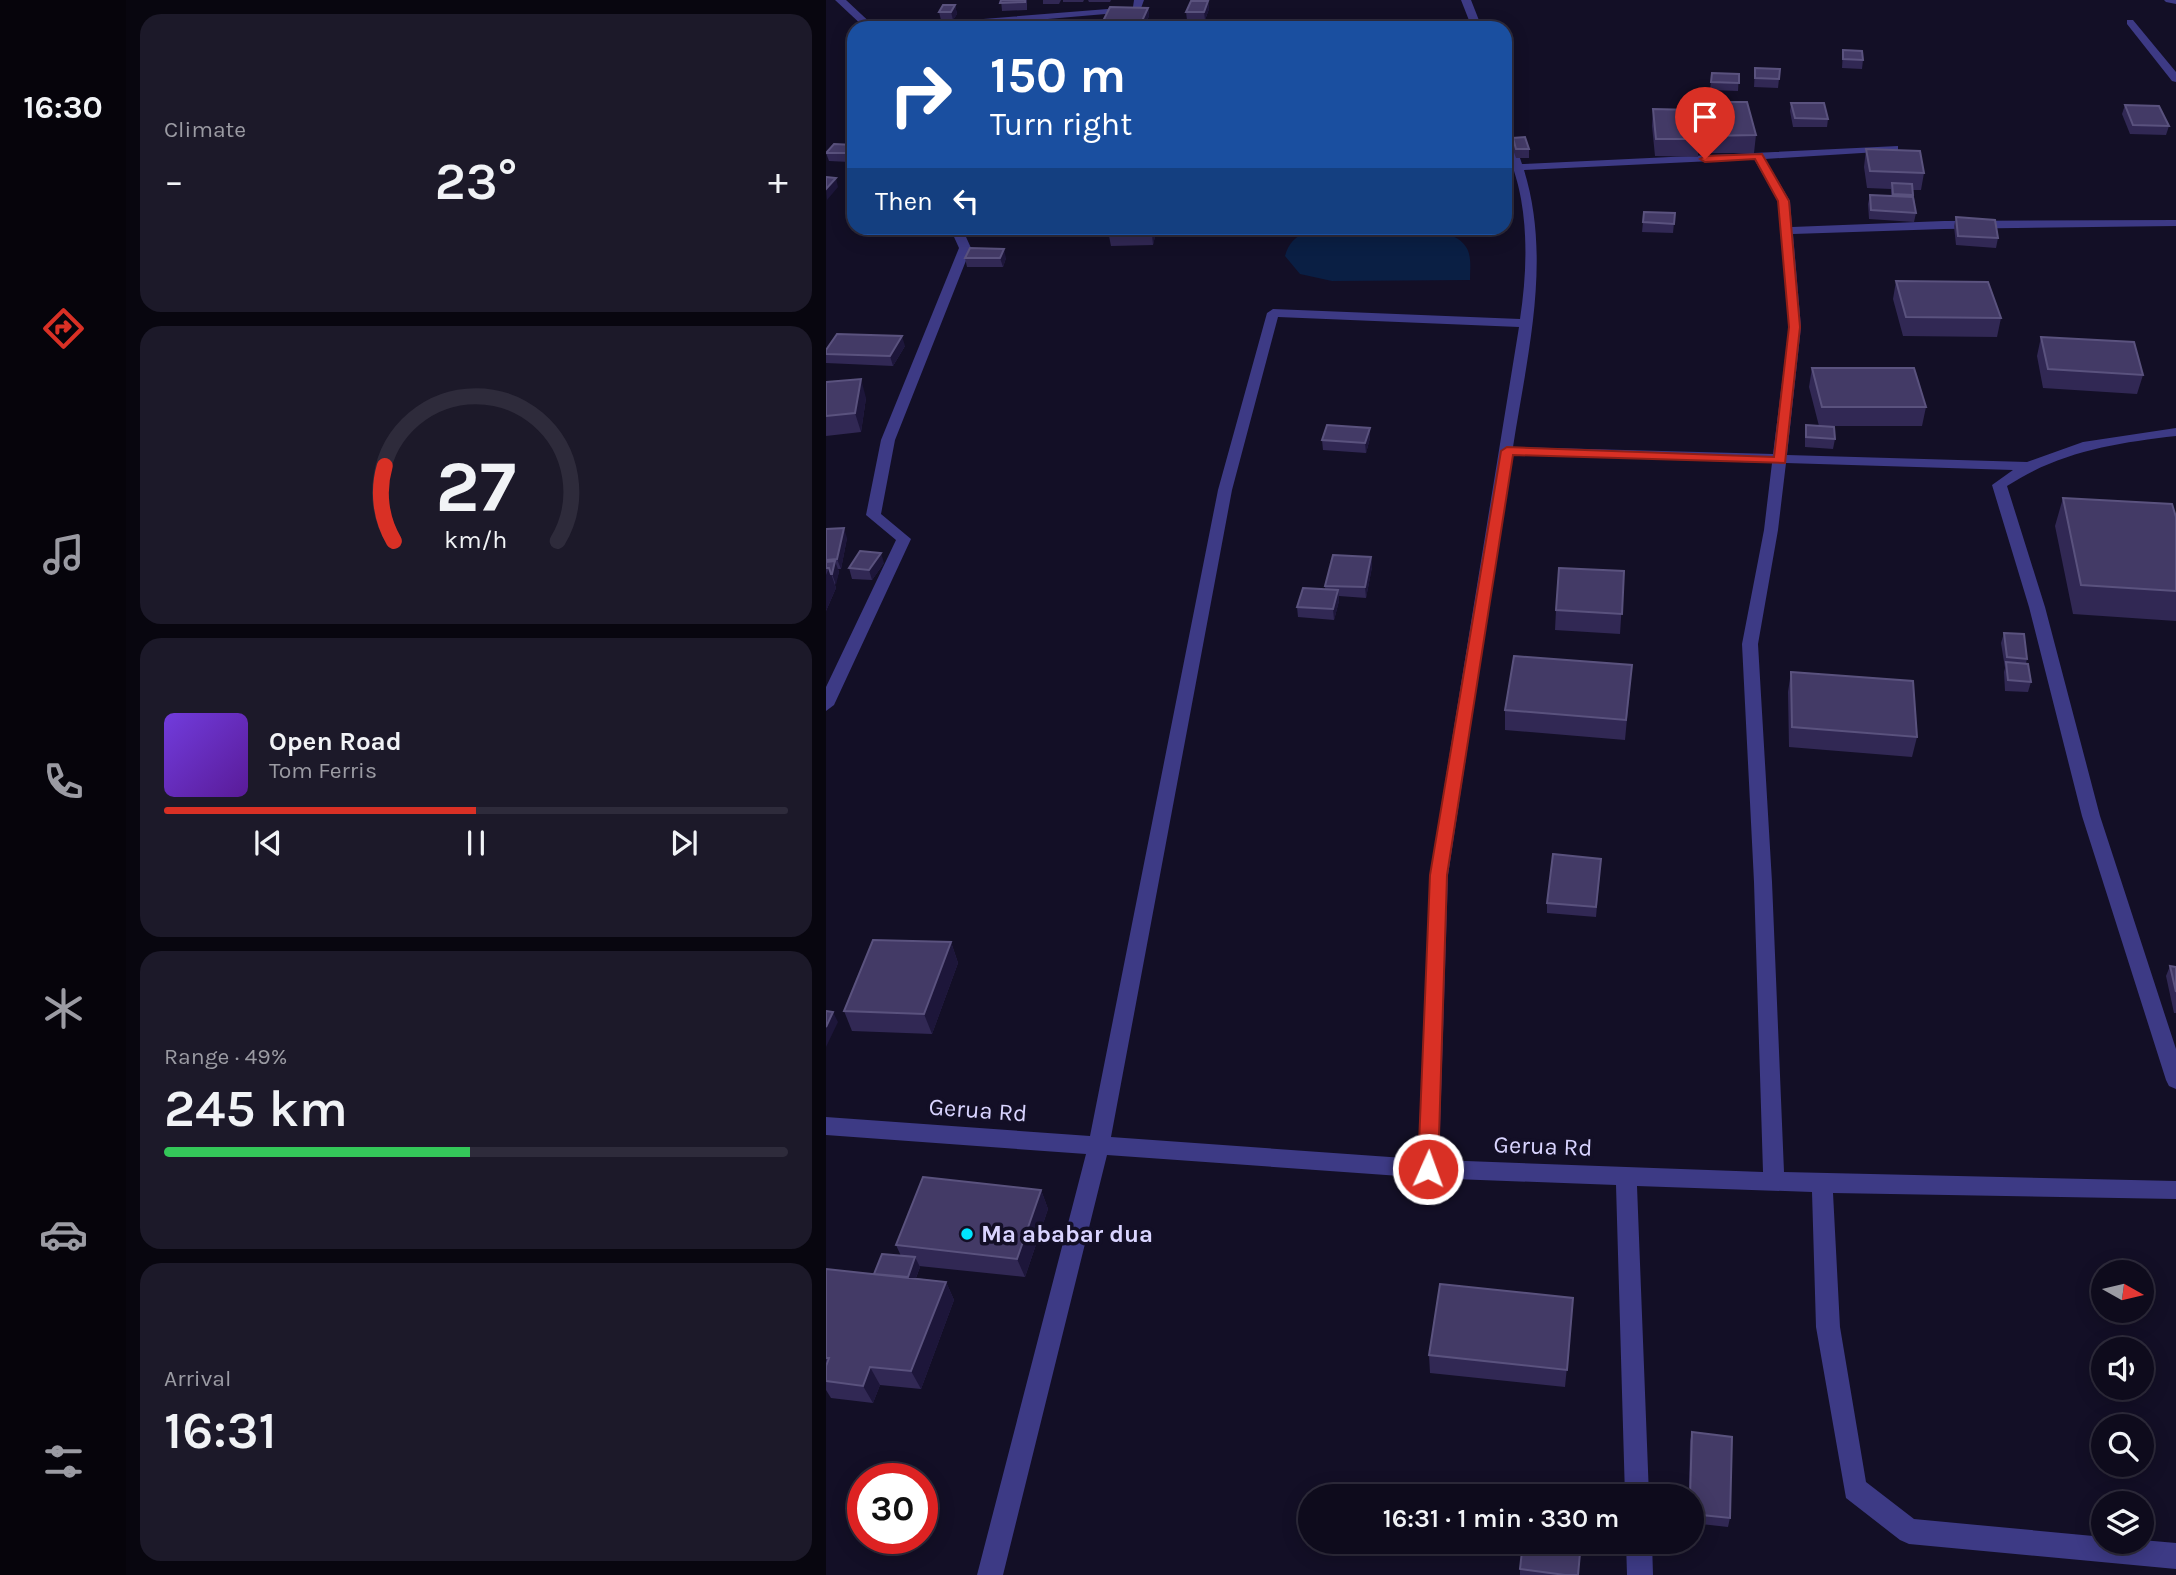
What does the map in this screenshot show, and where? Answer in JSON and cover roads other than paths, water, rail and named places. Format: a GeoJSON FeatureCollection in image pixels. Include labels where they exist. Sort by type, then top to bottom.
{"type":"FeatureCollection","features":[{"type":"Feature","properties":{"kind":"street"},"geometry":{"type":"LineString","coordinates":[[840,0],[863,21]]}},
{"type":"Feature","properties":{"kind":"street"},"geometry":{"type":"LineString","coordinates":[[1011,21],[1137,9],[1139,0]]}},
{"type":"Feature","properties":{"kind":"street"},"geometry":{"type":"LineString","coordinates":[[1466,0],[1474,21]]}},
{"type":"Feature","properties":{"kind":"street"},"geometry":{"type":"LineString","coordinates":[[2169,0],[2176,1]]}},
{"type":"Feature","properties":{"kind":"street"},"geometry":{"type":"LineString","coordinates":[[2130,22],[2176,79]]}},
{"type":"Feature","properties":{"kind":"street"},"geometry":{"type":"LineString","coordinates":[[1518,167],[1894,148]]}},
{"type":"Feature","properties":{"kind":"street"},"geometry":{"type":"LineString","coordinates":[[1428,1169],[1438,875],[1532,281],[1527,200],[1512,149]]}},
{"type":"Feature","properties":{"kind":"street"},"geometry":{"type":"LineString","coordinates":[[1758,156],[1784,201],[1795,327],[1780,461],[1751,644],[1774,1181]]}},
{"type":"Feature","properties":{"kind":"street"},"geometry":{"type":"LineString","coordinates":[[1786,231],[1944,225],[2176,223]]}},
{"type":"Feature","properties":{"kind":"street"},"geometry":{"type":"LineString","coordinates":[[826,705],[904,539],[873,515],[888,440],[965,248],[959,235]]}},
{"type":"Feature","properties":{"kind":"street"},"geometry":{"type":"LineString","coordinates":[[990,1575],[1099,1145],[1225,490],[1273,313],[1526,323]]}},
{"type":"Feature","properties":{"kind":"street"},"geometry":{"type":"LineString","coordinates":[[2176,432],[2074,448],[2025,466],[1999,485],[2037,607],[2091,816],[2176,1080]]}},
{"type":"Feature","properties":{"kind":"street"},"geometry":{"type":"LineString","coordinates":[[1507,451],[2025,466]]}},
{"type":"Feature","properties":{"kind":"street","name":"Gerua Rd"},"geometry":{"type":"LineString","coordinates":[[826,1126],[1428,1169],[1822,1183],[2176,1190]]}},
{"type":"Feature","properties":{"kind":"street"},"geometry":{"type":"LineString","coordinates":[[1626,1176],[1637,1484]]}},
{"type":"Feature","properties":{"kind":"street"},"geometry":{"type":"LineString","coordinates":[[1822,1183],[1828,1327],[1855,1489],[1909,1531],[2176,1556]]}},
{"type":"Feature","properties":{"kind":"street"},"geometry":{"type":"LineString","coordinates":[[1639,1554],[1640,1575]]}},
{"type":"Feature","properties":{"kind":"water"},"geometry":{"type":"Polygon","coordinates":[[[1450,235],[1457,238],[1468,251],[1470,280],[1332,281],[1300,274],[1285,256],[1288,247],[1298,237],[1450,235]]]}},
{"type":"Feature","properties":{"kind":"place","name":"Ma ababar dua"},"geometry":{"type":"Point","coordinates":[967,1234]}}]}
